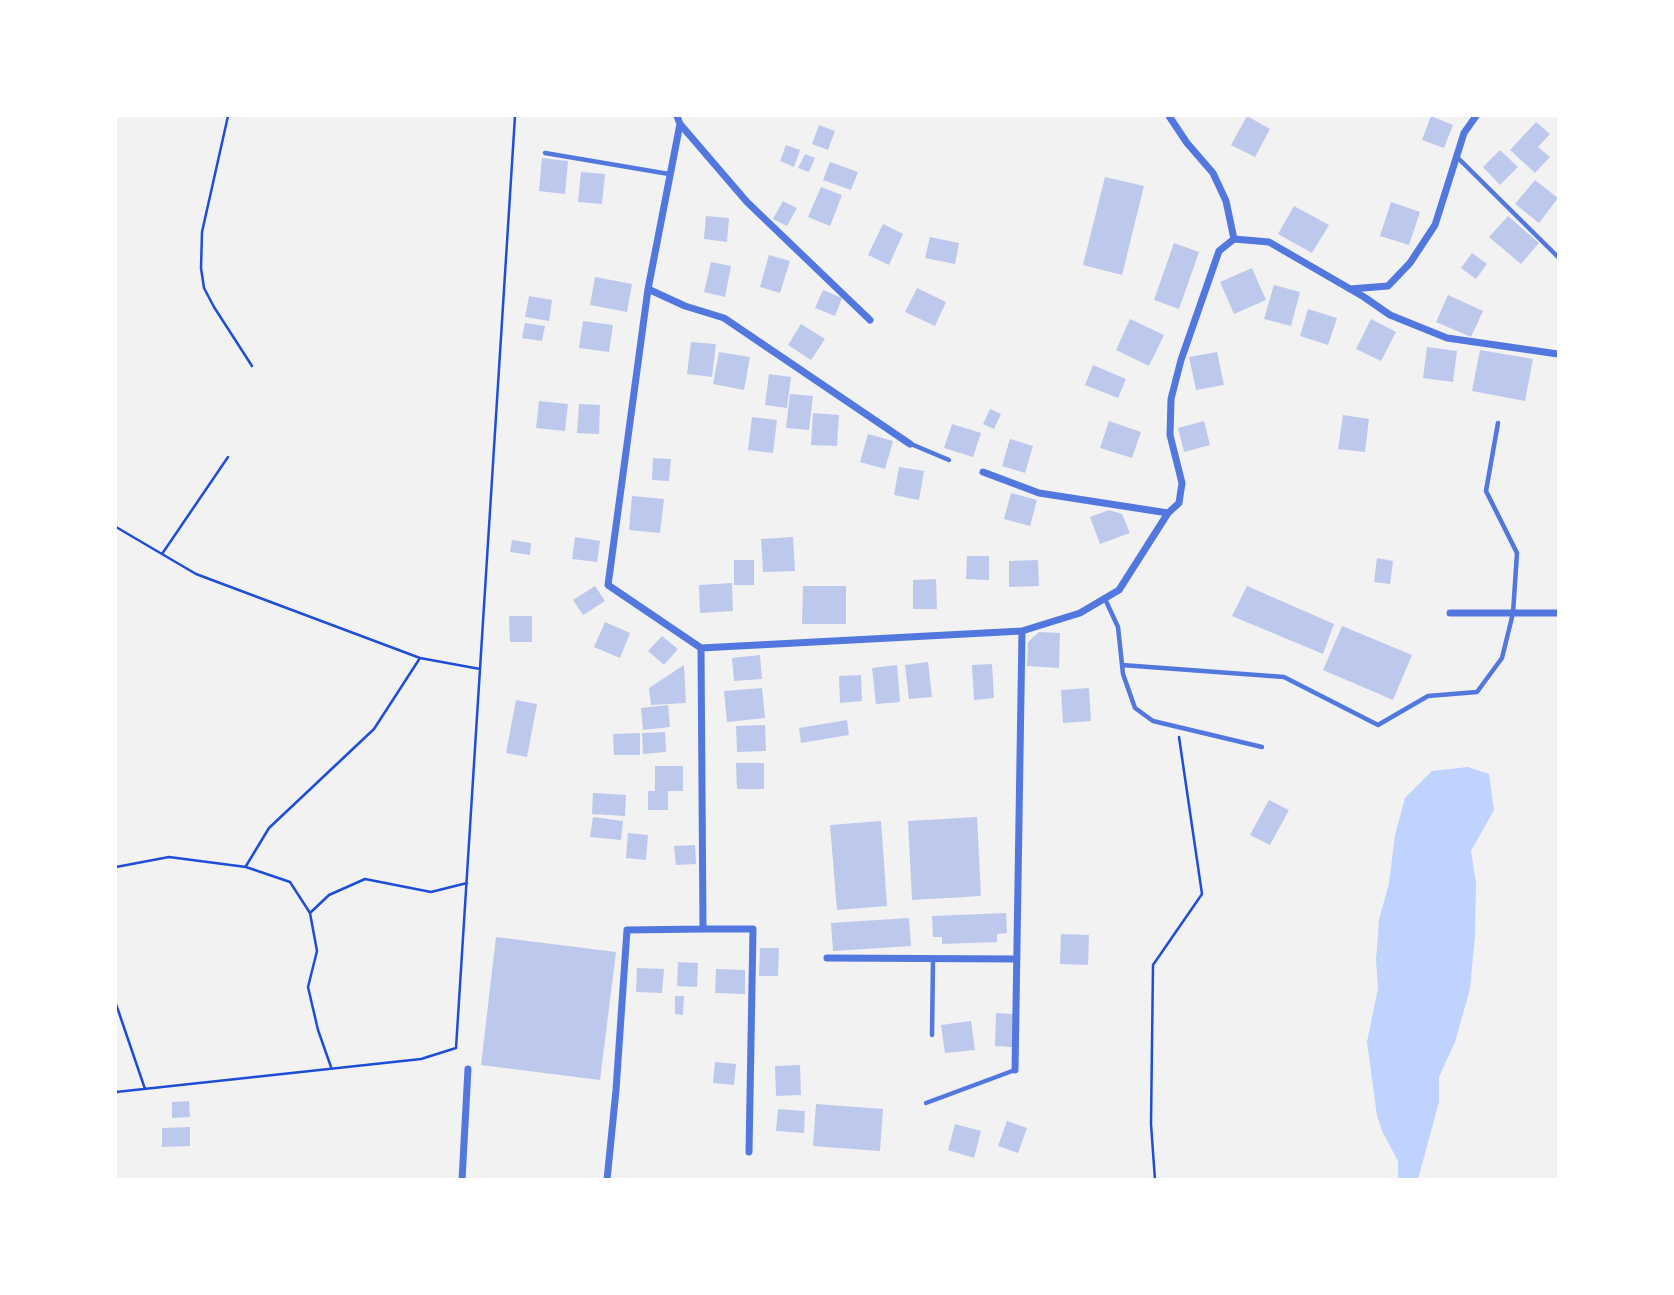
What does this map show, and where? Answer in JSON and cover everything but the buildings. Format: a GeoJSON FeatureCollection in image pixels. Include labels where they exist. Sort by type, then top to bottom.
{"type":"FeatureCollection","features":[{"type":"Feature","properties":{"kind":"street"},"geometry":{"type":"LineString","coordinates":[[677,116],[680,124],[747,202],[870,320]]}},
{"type":"Feature","properties":{"kind":"street"},"geometry":{"type":"LineString","coordinates":[[1169,116],[1187,143],[1213,173],[1226,201],[1234,239]]}},
{"type":"Feature","properties":{"kind":"street"},"geometry":{"type":"LineString","coordinates":[[1350,289],[1388,286],[1410,263],[1436,225],[1464,133],[1476,116]]}},
{"type":"Feature","properties":{"kind":"street"},"geometry":{"type":"LineString","coordinates":[[680,124],[648,289],[608,585],[701,648],[1022,631],[1080,613],[1119,590],[1168,513],[1179,503],[1182,494],[1182,483],[1170,435],[1171,399],[1181,360],[1215,261],[1219,251],[1234,239],[1269,242],[1390,315],[1447,338],[1559,354]]}},
{"type":"Feature","properties":{"kind":"street"},"geometry":{"type":"LineString","coordinates":[[648,289],[685,306],[724,318],[910,444]]}},
{"type":"Feature","properties":{"kind":"street"},"geometry":{"type":"LineString","coordinates":[[983,472],[1039,493],[1168,513]]}},
{"type":"Feature","properties":{"kind":"street"},"geometry":{"type":"LineString","coordinates":[[1450,612],[1559,613]]}},
{"type":"Feature","properties":{"kind":"street"},"geometry":{"type":"LineString","coordinates":[[1015,1070],[1022,631]]}},
{"type":"Feature","properties":{"kind":"street"},"geometry":{"type":"LineString","coordinates":[[701,648],[703,929]]}},
{"type":"Feature","properties":{"kind":"street"},"geometry":{"type":"LineString","coordinates":[[607,1180],[627,930],[753,929],[749,1152]]}},
{"type":"Feature","properties":{"kind":"street"},"geometry":{"type":"LineString","coordinates":[[827,958],[1017,959]]}},
{"type":"Feature","properties":{"kind":"street"},"geometry":{"type":"LineString","coordinates":[[462,1180],[468,1069]]}},
{"type":"Feature","properties":{"kind":"lane"},"geometry":{"type":"LineString","coordinates":[[545,153],[669,174]]}},
{"type":"Feature","properties":{"kind":"lane"},"geometry":{"type":"LineString","coordinates":[[1457,157],[1559,257]]}},
{"type":"Feature","properties":{"kind":"lane"},"geometry":{"type":"LineString","coordinates":[[1122,665],[1284,677],[1378,725],[1428,696],[1477,692],[1502,659],[1513,613],[1517,552],[1486,491],[1498,423]]}},
{"type":"Feature","properties":{"kind":"lane"},"geometry":{"type":"LineString","coordinates":[[910,444],[949,460]]}},
{"type":"Feature","properties":{"kind":"lane"},"geometry":{"type":"LineString","coordinates":[[1105,598],[1118,627],[1122,665],[1135,708],[1153,721],[1262,747]]}},
{"type":"Feature","properties":{"kind":"lane"},"geometry":{"type":"LineString","coordinates":[[932,1035],[933,959]]}},
{"type":"Feature","properties":{"kind":"lane"},"geometry":{"type":"LineString","coordinates":[[926,1103],[1015,1070]]}},
{"type":"Feature","properties":{"kind":"path"},"geometry":{"type":"LineString","coordinates":[[228,116],[202,232],[201,268],[204,288],[252,366]]}},
{"type":"Feature","properties":{"kind":"path"},"geometry":{"type":"LineString","coordinates":[[116,1092],[421,1059],[456,1048],[515,116]]}},
{"type":"Feature","properties":{"kind":"path"},"geometry":{"type":"LineString","coordinates":[[162,554],[228,457]]}},
{"type":"Feature","properties":{"kind":"path"},"geometry":{"type":"LineString","coordinates":[[116,527],[196,574],[420,658],[480,669]]}},
{"type":"Feature","properties":{"kind":"path"},"geometry":{"type":"LineString","coordinates":[[246,867],[269,828],[374,729],[420,658]]}},
{"type":"Feature","properties":{"kind":"path"},"geometry":{"type":"LineString","coordinates":[[1155,1180],[1151,1124],[1153,965],[1202,894],[1177,727]]}},
{"type":"Feature","properties":{"kind":"path"},"geometry":{"type":"LineString","coordinates":[[116,867],[169,857],[246,867],[290,882],[310,913],[317,951],[308,987],[331,1069]]}},
{"type":"Feature","properties":{"kind":"path"},"geometry":{"type":"LineString","coordinates":[[310,913],[329,895],[365,879],[431,892],[467,883]]}},
{"type":"Feature","properties":{"kind":"path"},"geometry":{"type":"LineString","coordinates":[[116,1004],[145,1088]]}},
{"type":"Feature","properties":{"kind":"water"},"geometry":{"type":"Polygon","coordinates":[[[1468,767],[1489,774],[1494,810],[1471,851],[1476,883],[1470,989],[1455,1042],[1439,1077],[1439,1102],[1418,1179],[1398,1179],[1398,1161],[1377,1116],[1367,1042],[1378,988],[1376,960],[1379,920],[1405,798],[1432,771],[1468,767]]]}}]}
